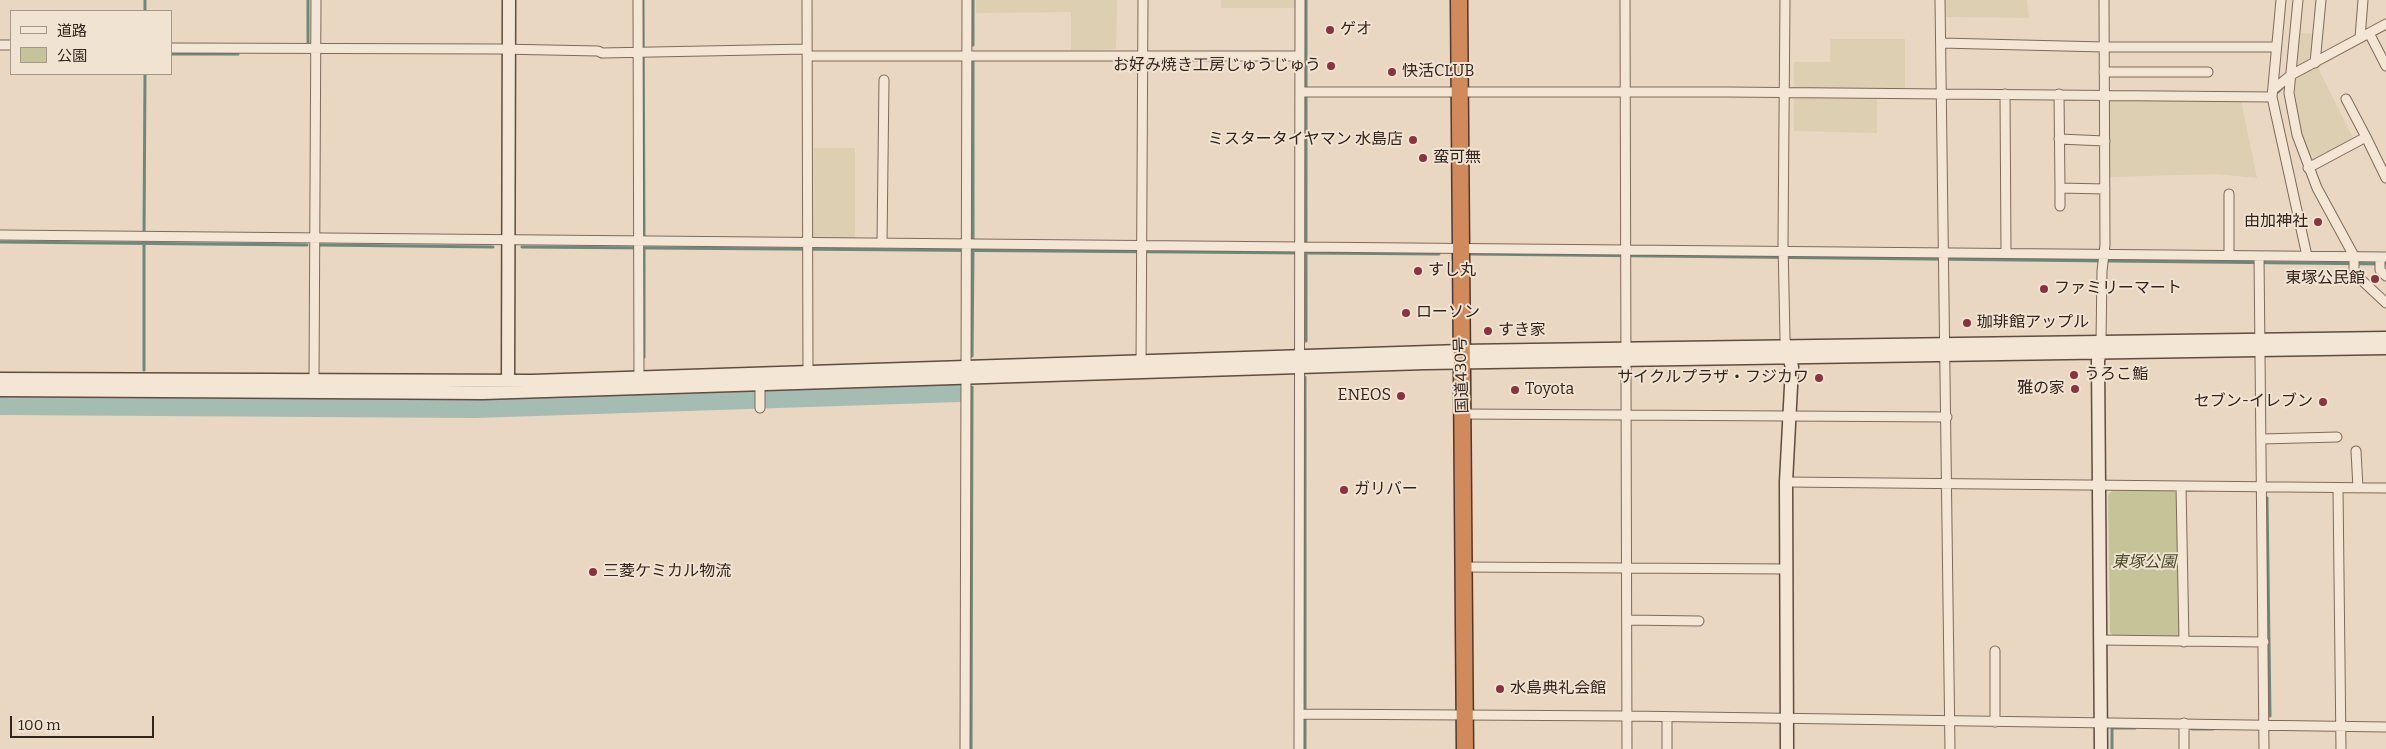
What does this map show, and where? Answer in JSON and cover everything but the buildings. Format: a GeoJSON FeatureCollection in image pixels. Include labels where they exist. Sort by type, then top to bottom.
{"type":"FeatureCollection","features":[{"type":"Feature","properties":{"kind":"highway","name":"国道430号"},"geometry":{"type":"LineString","coordinates":[[1448,0],[1454,92]]}},
{"type":"Feature","properties":{"kind":"highway","name":"国道430号"},"geometry":{"type":"LineString","coordinates":[[1459,0],[1454,92],[1454,247],[1459,714],[1465,749]]}},
{"type":"Feature","properties":{"kind":"highway","name":"国道430号"},"geometry":{"type":"LineString","coordinates":[[1454,749],[1459,714],[1463,414],[1456,357]]}},
{"type":"Feature","properties":{"kind":"street"},"geometry":{"type":"LineString","coordinates":[[314,381],[316,0]]}},
{"type":"Feature","properties":{"kind":"street"},"geometry":{"type":"LineString","coordinates":[[508,387],[510,239],[509,0]]}},
{"type":"Feature","properties":{"kind":"street"},"geometry":{"type":"LineString","coordinates":[[638,0],[641,53],[639,383]]}},
{"type":"Feature","properties":{"kind":"street"},"geometry":{"type":"LineString","coordinates":[[807,0],[808,378]]}},
{"type":"Feature","properties":{"kind":"street"},"geometry":{"type":"LineString","coordinates":[[965,749],[965,372],[969,246],[967,0]]}},
{"type":"Feature","properties":{"kind":"street"},"geometry":{"type":"LineString","coordinates":[[1141,367],[1143,0]]}},
{"type":"Feature","properties":{"kind":"street"},"geometry":{"type":"LineString","coordinates":[[1299,749],[1304,714],[1300,362],[1304,92],[1300,56],[1300,0]]}},
{"type":"Feature","properties":{"kind":"street"},"geometry":{"type":"LineString","coordinates":[[1625,0],[1627,749]]}},
{"type":"Feature","properties":{"kind":"street"},"geometry":{"type":"LineString","coordinates":[[1785,0],[1785,339],[1792,367],[1786,482],[1787,749]]}},
{"type":"Feature","properties":{"kind":"street"},"geometry":{"type":"LineString","coordinates":[[1940,0],[1943,94],[1950,749]]}},
{"type":"Feature","properties":{"kind":"street"},"geometry":{"type":"LineString","coordinates":[[2101,749],[2099,484],[2100,347],[2105,189],[2104,0]]}},
{"type":"Feature","properties":{"kind":"street"},"geometry":{"type":"LineString","coordinates":[[2281,0],[2274,93],[2307,256]]}},
{"type":"Feature","properties":{"kind":"street"},"geometry":{"type":"LineString","coordinates":[[2298,0],[2289,100],[2308,168],[2354,261],[2354,273],[2386,303]]}},
{"type":"Feature","properties":{"kind":"street"},"geometry":{"type":"LineString","coordinates":[[2315,62],[2321,0]]}},
{"type":"Feature","properties":{"kind":"street"},"geometry":{"type":"LineString","coordinates":[[2360,38],[2363,0]]}},
{"type":"Feature","properties":{"kind":"street"},"geometry":{"type":"LineString","coordinates":[[1304,92],[2104,95],[2274,93],[2291,75],[2386,24]]}},
{"type":"Feature","properties":{"kind":"street"},"geometry":{"type":"LineString","coordinates":[[2369,33],[2386,66]]}},
{"type":"Feature","properties":{"kind":"street"},"geometry":{"type":"LineString","coordinates":[[1941,43],[2104,47],[2276,47]]}},
{"type":"Feature","properties":{"kind":"street"},"geometry":{"type":"LineString","coordinates":[[172,48],[509,50],[641,53],[807,52],[967,55],[1143,54],[1300,56]]}},
{"type":"Feature","properties":{"kind":"street"},"geometry":{"type":"LineString","coordinates":[[2104,72],[2208,72]]}},
{"type":"Feature","properties":{"kind":"street"},"geometry":{"type":"LineString","coordinates":[[882,243],[884,80]]}},
{"type":"Feature","properties":{"kind":"street"},"geometry":{"type":"LineString","coordinates":[[2006,94],[2006,253]]}},
{"type":"Feature","properties":{"kind":"street"},"geometry":{"type":"LineString","coordinates":[[2059,94],[2060,206]]}},
{"type":"Feature","properties":{"kind":"street"},"geometry":{"type":"LineString","coordinates":[[2346,99],[2386,178]]}},
{"type":"Feature","properties":{"kind":"street"},"geometry":{"type":"LineString","coordinates":[[2308,168],[2366,137]]}},
{"type":"Feature","properties":{"kind":"street"},"geometry":{"type":"LineString","coordinates":[[2059,139],[2104,141]]}},
{"type":"Feature","properties":{"kind":"street"},"geometry":{"type":"LineString","coordinates":[[2060,188],[2105,189]]}},
{"type":"Feature","properties":{"kind":"street"},"geometry":{"type":"LineString","coordinates":[[2229,194],[2229,255]]}},
{"type":"Feature","properties":{"kind":"street"},"geometry":{"type":"LineString","coordinates":[[0,235],[510,239],[807,248],[882,243],[1142,250],[1454,247],[1626,254],[1944,256],[2006,253],[2103,258],[2229,255],[2259,260],[2307,256],[2354,261],[2382,260],[2386,276]]}},
{"type":"Feature","properties":{"kind":"street"},"geometry":{"type":"LineString","coordinates":[[2259,260],[2263,487],[2264,749]]}},
{"type":"Feature","properties":{"kind":"street"},"geometry":{"type":"LineString","coordinates":[[0,390],[508,387],[639,383],[760,384],[808,378],[1456,357],[2260,344],[2386,338]]}},
{"type":"Feature","properties":{"kind":"street"},"geometry":{"type":"LineString","coordinates":[[2260,344],[2386,348]]}},
{"type":"Feature","properties":{"kind":"street"},"geometry":{"type":"LineString","coordinates":[[0,379],[314,381],[508,387]]}},
{"type":"Feature","properties":{"kind":"street"},"geometry":{"type":"LineString","coordinates":[[760,384],[760,408]]}},
{"type":"Feature","properties":{"kind":"street"},"geometry":{"type":"LineString","coordinates":[[1463,414],[1947,417]]}},
{"type":"Feature","properties":{"kind":"street"},"geometry":{"type":"LineString","coordinates":[[2262,439],[2337,437]]}},
{"type":"Feature","properties":{"kind":"street"},"geometry":{"type":"LineString","coordinates":[[2356,450],[2358,488]]}},
{"type":"Feature","properties":{"kind":"street"},"geometry":{"type":"LineString","coordinates":[[1786,482],[2386,488]]}},
{"type":"Feature","properties":{"kind":"street"},"geometry":{"type":"LineString","coordinates":[[2181,486],[2184,642]]}},
{"type":"Feature","properties":{"kind":"street"},"geometry":{"type":"LineString","coordinates":[[2338,488],[2341,749]]}},
{"type":"Feature","properties":{"kind":"street"},"geometry":{"type":"LineString","coordinates":[[1462,567],[1787,569]]}},
{"type":"Feature","properties":{"kind":"street"},"geometry":{"type":"LineString","coordinates":[[1627,620],[1699,621]]}},
{"type":"Feature","properties":{"kind":"street"},"geometry":{"type":"LineString","coordinates":[[2100,640],[2264,642]]}},
{"type":"Feature","properties":{"kind":"street"},"geometry":{"type":"LineString","coordinates":[[1995,651],[1995,722]]}},
{"type":"Feature","properties":{"kind":"street"},"geometry":{"type":"LineString","coordinates":[[1304,714],[1667,716],[1949,722],[2101,722],[2386,727]]}},
{"type":"Feature","properties":{"kind":"street"},"geometry":{"type":"LineString","coordinates":[[1667,716],[1668,749]]}},
{"type":"Feature","properties":{"kind":"street"},"geometry":{"type":"LineString","coordinates":[[2184,723],[2184,749]]}},
{"type":"Feature","properties":{"kind":"shaded area"},"geometry":{"type":"Polygon","coordinates":[[[976,0],[1117,0],[1116,49],[1071,50],[1071,12],[976,13],[976,0]]]}},
{"type":"Feature","properties":{"kind":"shaded area"},"geometry":{"type":"Polygon","coordinates":[[[1221,0],[1297,0],[1297,8],[1221,8],[1221,0]]]}},
{"type":"Feature","properties":{"kind":"shaded area"},"geometry":{"type":"Polygon","coordinates":[[[1945,0],[2027,0],[2029,18],[1946,17],[1945,0]]]}},
{"type":"Feature","properties":{"kind":"shaded area"},"geometry":{"type":"Polygon","coordinates":[[[2299,33],[2315,34],[2312,61],[2297,68],[2299,33]]]}},
{"type":"Feature","properties":{"kind":"shaded area"},"geometry":{"type":"Polygon","coordinates":[[[1830,39],[1905,39],[1905,91],[1794,91],[1794,62],[1830,62],[1830,39]]]}},
{"type":"Feature","properties":{"kind":"shaded area"},"geometry":{"type":"Polygon","coordinates":[[[2317,66],[2353,138],[2312,160],[2308,158],[2292,104],[2295,79],[2317,66]]]}},
{"type":"Feature","properties":{"kind":"shaded area"},"geometry":{"type":"Polygon","coordinates":[[[1794,98],[1877,98],[1877,133],[1794,131],[1794,98]]]}},
{"type":"Feature","properties":{"kind":"shaded area"},"geometry":{"type":"Polygon","coordinates":[[[2109,98],[2241,101],[2257,178],[2217,174],[2109,177],[2109,98]]]}},
{"type":"Feature","properties":{"kind":"shaded area"},"geometry":{"type":"Polygon","coordinates":[[[814,148],[855,148],[855,238],[813,238],[814,148]]]}},
{"type":"Feature","properties":{"kind":"green space","name":"東塚公園"},"geometry":{"type":"Polygon","coordinates":[[[2112,491],[2174,491],[2178,494],[2180,634],[2175,638],[2113,636],[2110,632],[2108,495],[2112,491]]]}},
{"type":"Feature","properties":{"kind":"waterway"},"geometry":{"type":"LineString","coordinates":[[145,0],[145,10]]}},
{"type":"Feature","properties":{"kind":"waterway"},"geometry":{"type":"LineString","coordinates":[[308,0],[308,45]]}},
{"type":"Feature","properties":{"kind":"waterway"},"geometry":{"type":"LineString","coordinates":[[643,0],[644,239]]}},
{"type":"Feature","properties":{"kind":"waterway"},"geometry":{"type":"LineString","coordinates":[[973,0],[973,45]]}},
{"type":"Feature","properties":{"kind":"waterway"},"geometry":{"type":"LineString","coordinates":[[1306,0],[1306,247]]}},
{"type":"Feature","properties":{"kind":"waterway"},"geometry":{"type":"LineString","coordinates":[[172,54],[238,54]]}},
{"type":"Feature","properties":{"kind":"waterway"},"geometry":{"type":"LineString","coordinates":[[973,61],[973,243]]}},
{"type":"Feature","properties":{"kind":"waterway"},"geometry":{"type":"LineString","coordinates":[[144,236],[145,75]]}},
{"type":"Feature","properties":{"kind":"waterway"},"geometry":{"type":"LineString","coordinates":[[2278,92],[2284,86]]}},
{"type":"Feature","properties":{"kind":"waterway"},"geometry":{"type":"LineString","coordinates":[[0,242],[307,245]]}},
{"type":"Feature","properties":{"kind":"waterway"},"geometry":{"type":"LineString","coordinates":[[144,242],[144,370]]}},
{"type":"Feature","properties":{"kind":"waterway"},"geometry":{"type":"LineString","coordinates":[[320,245],[493,247]]}},
{"type":"Feature","properties":{"kind":"waterway"},"geometry":{"type":"LineString","coordinates":[[522,247],[1439,254]]}},
{"type":"Feature","properties":{"kind":"waterway"},"geometry":{"type":"LineString","coordinates":[[644,248],[644,357]]}},
{"type":"Feature","properties":{"kind":"waterway"},"geometry":{"type":"LineString","coordinates":[[972,356],[973,249]]}},
{"type":"Feature","properties":{"kind":"waterway"},"geometry":{"type":"LineString","coordinates":[[1306,253],[1306,341]]}},
{"type":"Feature","properties":{"kind":"waterway"},"geometry":{"type":"LineString","coordinates":[[1471,254],[2386,264]]}},
{"type":"Feature","properties":{"kind":"waterway"},"geometry":{"type":"LineString","coordinates":[[1305,377],[1305,749]]}},
{"type":"Feature","properties":{"kind":"waterway"},"geometry":{"type":"LineString","coordinates":[[971,749],[972,387]]}},
{"type":"Feature","properties":{"kind":"waterway"},"geometry":{"type":"LineString","coordinates":[[0,406],[475,409],[960,393]]}},
{"type":"Feature","properties":{"kind":"waterway"},"geometry":{"type":"LineString","coordinates":[[644,398],[644,403]]}},
{"type":"Feature","properties":{"kind":"waterway"},"geometry":{"type":"LineString","coordinates":[[144,401],[144,407]]}},
{"type":"Feature","properties":{"kind":"waterway"},"geometry":{"type":"LineString","coordinates":[[2267,498],[2270,716]]}},
{"type":"Feature","properties":{"kind":"waterway"},"geometry":{"type":"LineString","coordinates":[[2112,749],[2112,728],[2135,728]]}},
{"type":"Feature","properties":{"kind":"waterway"},"geometry":{"type":"LineString","coordinates":[[2192,729],[2213,729]]}},
{"type":"Feature","properties":{"kind":"place","name":"ゲオ"},"geometry":{"type":"Point","coordinates":[1330,30]}},
{"type":"Feature","properties":{"kind":"place","name":"お好み焼き工房じゅうじゅう"},"geometry":{"type":"Point","coordinates":[1331,66]}},
{"type":"Feature","properties":{"kind":"place","name":"快活CLUB"},"geometry":{"type":"Point","coordinates":[1392,72]}},
{"type":"Feature","properties":{"kind":"place","name":"ミスタータイヤマン 水島店"},"geometry":{"type":"Point","coordinates":[1413,140]}},
{"type":"Feature","properties":{"kind":"place","name":"蛮可無"},"geometry":{"type":"Point","coordinates":[1423,158]}},
{"type":"Feature","properties":{"kind":"place","name":"由加神社"},"geometry":{"type":"Point","coordinates":[2318,222]}},
{"type":"Feature","properties":{"kind":"place","name":"すし丸"},"geometry":{"type":"Point","coordinates":[1418,271]}},
{"type":"Feature","properties":{"kind":"place","name":"東塚公民館"},"geometry":{"type":"Point","coordinates":[2375,279]}},
{"type":"Feature","properties":{"kind":"place","name":"ファミリーマート"},"geometry":{"type":"Point","coordinates":[2044,289]}},
{"type":"Feature","properties":{"kind":"place","name":"ローソン"},"geometry":{"type":"Point","coordinates":[1406,313]}},
{"type":"Feature","properties":{"kind":"place","name":"珈琲館アップル"},"geometry":{"type":"Point","coordinates":[1967,323]}},
{"type":"Feature","properties":{"kind":"place","name":"すき家"},"geometry":{"type":"Point","coordinates":[1488,331]}},
{"type":"Feature","properties":{"kind":"place","name":"うろこ鮨"},"geometry":{"type":"Point","coordinates":[2074,375]}},
{"type":"Feature","properties":{"kind":"place","name":"サイクルプラザ・フジカワ"},"geometry":{"type":"Point","coordinates":[1819,378]}},
{"type":"Feature","properties":{"kind":"place","name":"雅の家"},"geometry":{"type":"Point","coordinates":[2075,389]}},
{"type":"Feature","properties":{"kind":"place","name":"Toyota"},"geometry":{"type":"Point","coordinates":[1515,390]}},
{"type":"Feature","properties":{"kind":"place","name":"ENEOS"},"geometry":{"type":"Point","coordinates":[1401,396]}},
{"type":"Feature","properties":{"kind":"place","name":"セブン-イレブン"},"geometry":{"type":"Point","coordinates":[2323,402]}},
{"type":"Feature","properties":{"kind":"place","name":"ガリバー"},"geometry":{"type":"Point","coordinates":[1344,490]}},
{"type":"Feature","properties":{"kind":"place","name":"三菱ケミカル物流"},"geometry":{"type":"Point","coordinates":[593,572]}},
{"type":"Feature","properties":{"kind":"place","name":"水島典礼会館"},"geometry":{"type":"Point","coordinates":[1500,689]}}]}
